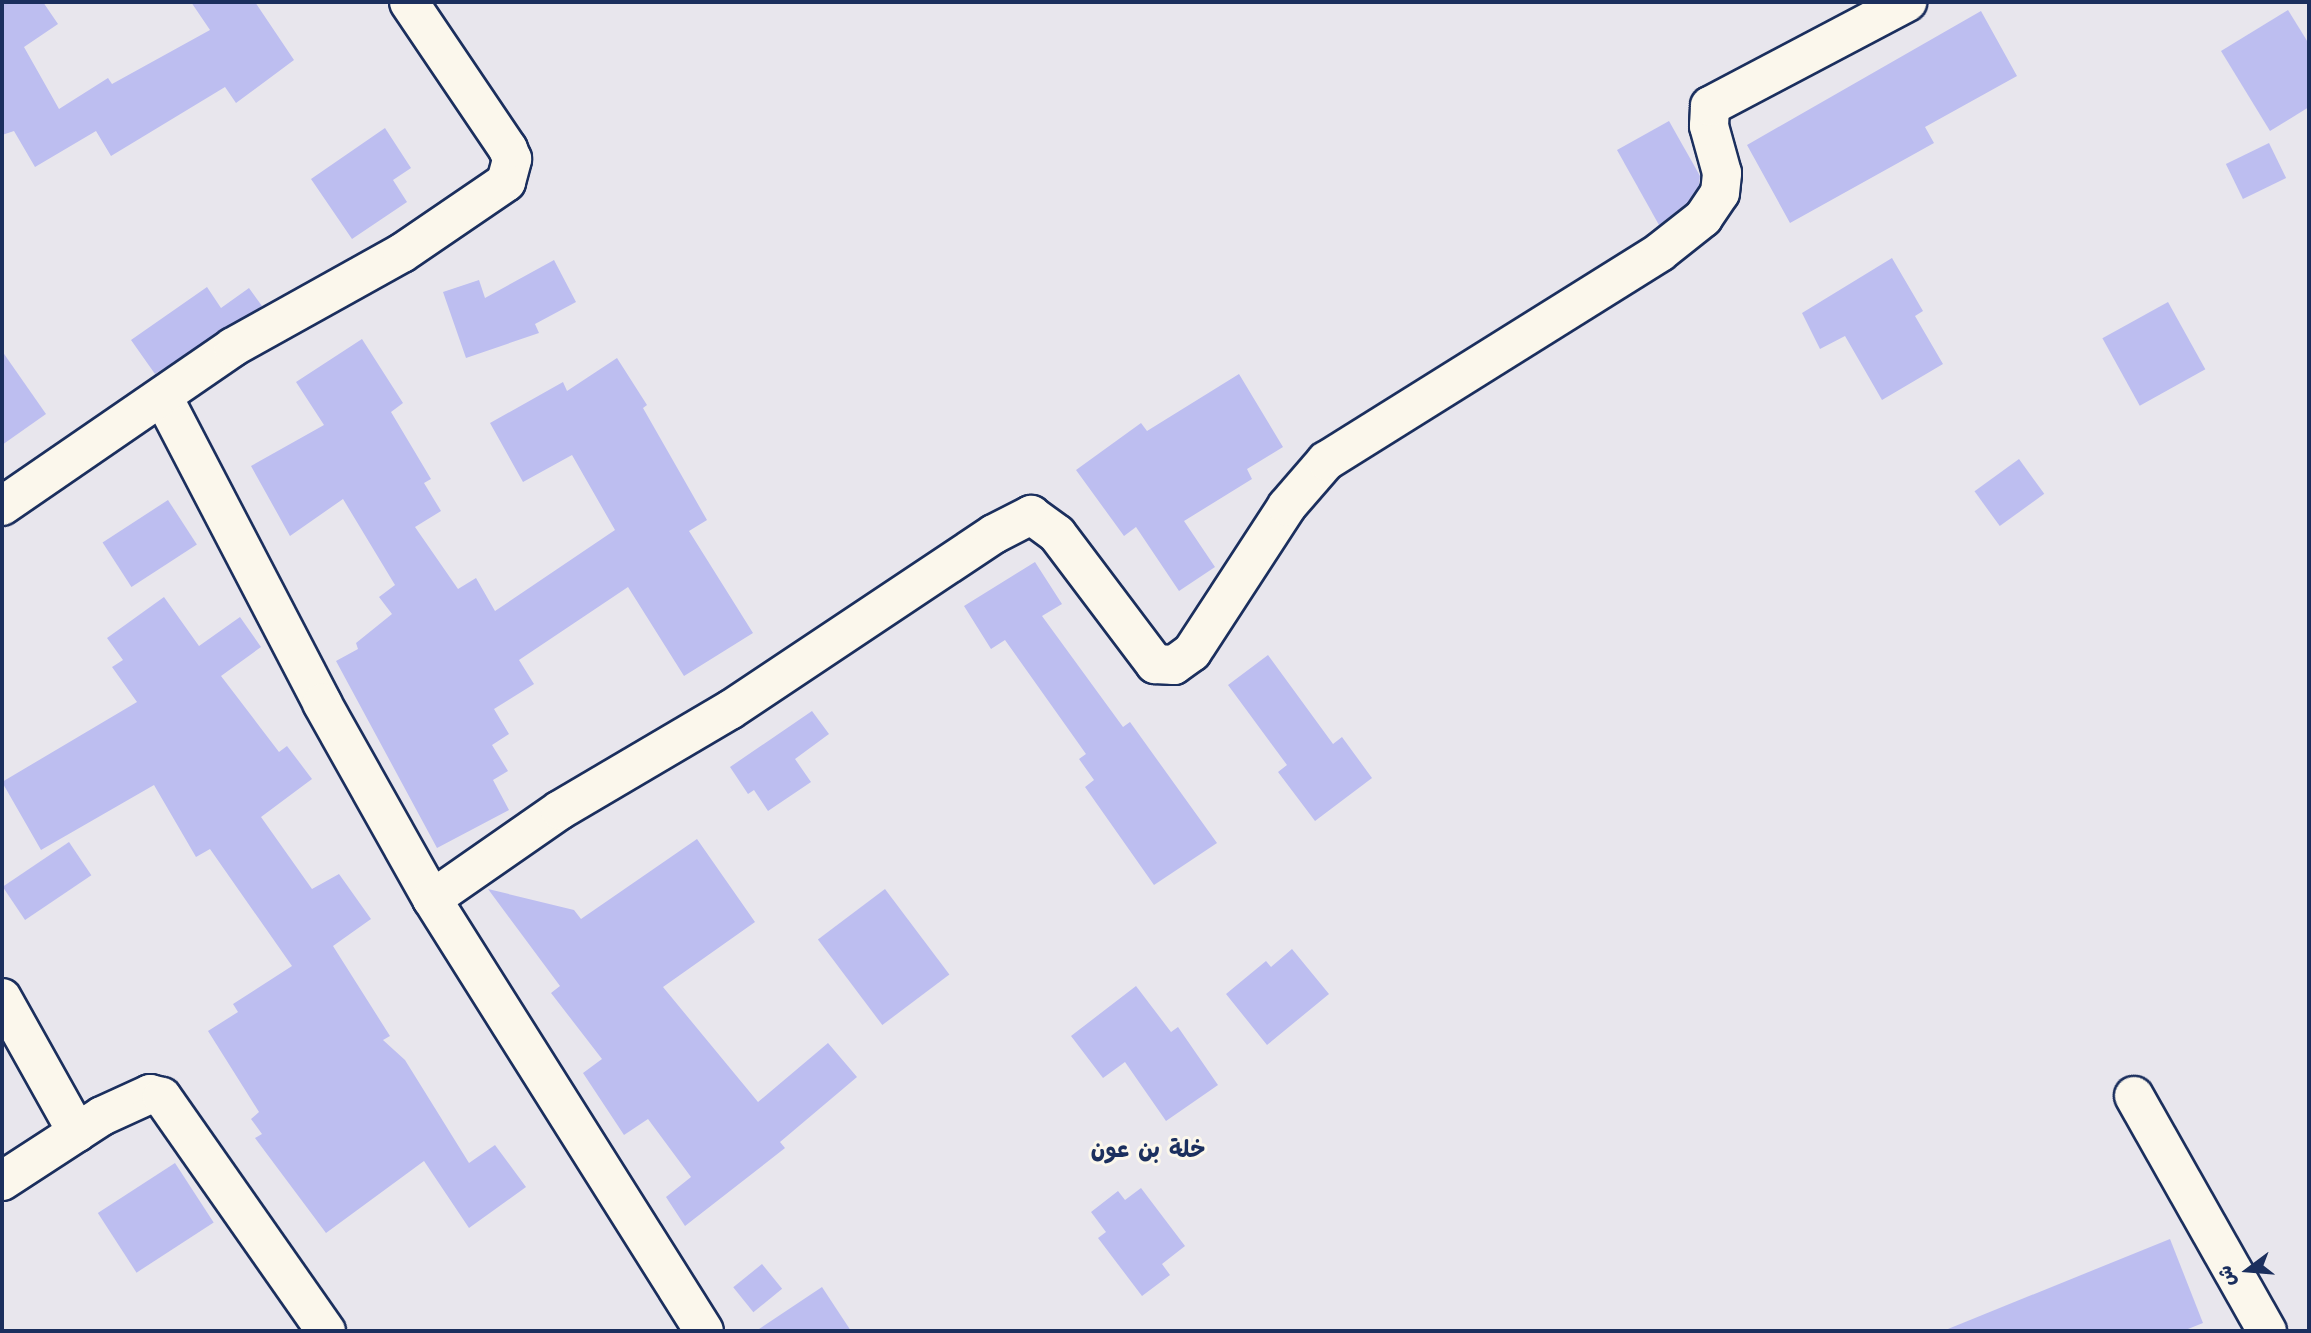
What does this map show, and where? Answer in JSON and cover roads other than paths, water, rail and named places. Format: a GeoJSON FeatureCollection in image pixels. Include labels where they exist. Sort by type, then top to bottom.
{"type":"FeatureCollection","features":[{"type":"Feature","properties":{"kind":"street"},"geometry":{"type":"LineString","coordinates":[[2,506],[163,399],[233,347],[402,253],[506,183],[512,159],[508,149],[409,2]]}},
{"type":"Feature","properties":{"kind":"street"},"geometry":{"type":"LineString","coordinates":[[432,899],[560,810],[730,710],[994,534],[1031,515],[1057,534],[1155,664],[1174,665],[1192,652],[1287,506],[1326,461],[1660,252],[1703,218],[1720,192],[1722,173],[1709,126],[1710,106],[1907,2]]}},
{"type":"Feature","properties":{"kind":"street"},"geometry":{"type":"LineString","coordinates":[[163,399],[322,703],[432,899],[704,1331]]}},
{"type":"Feature","properties":{"kind":"street"},"geometry":{"type":"LineString","coordinates":[[2,998],[77,1132]]}},
{"type":"Feature","properties":{"kind":"street"},"geometry":{"type":"LineString","coordinates":[[2,1181],[77,1132],[128,1103],[150,1094],[162,1097],[326,1331]]}},
{"type":"Feature","properties":{"kind":"street"},"geometry":{"type":"LineString","coordinates":[[2134,1096],[2267,1331]]}},
{"type":"Feature","properties":{"kind":"district","name":"خلة بن عون"},"geometry":{"type":"Point","coordinates":[1148,1150]}}]}
